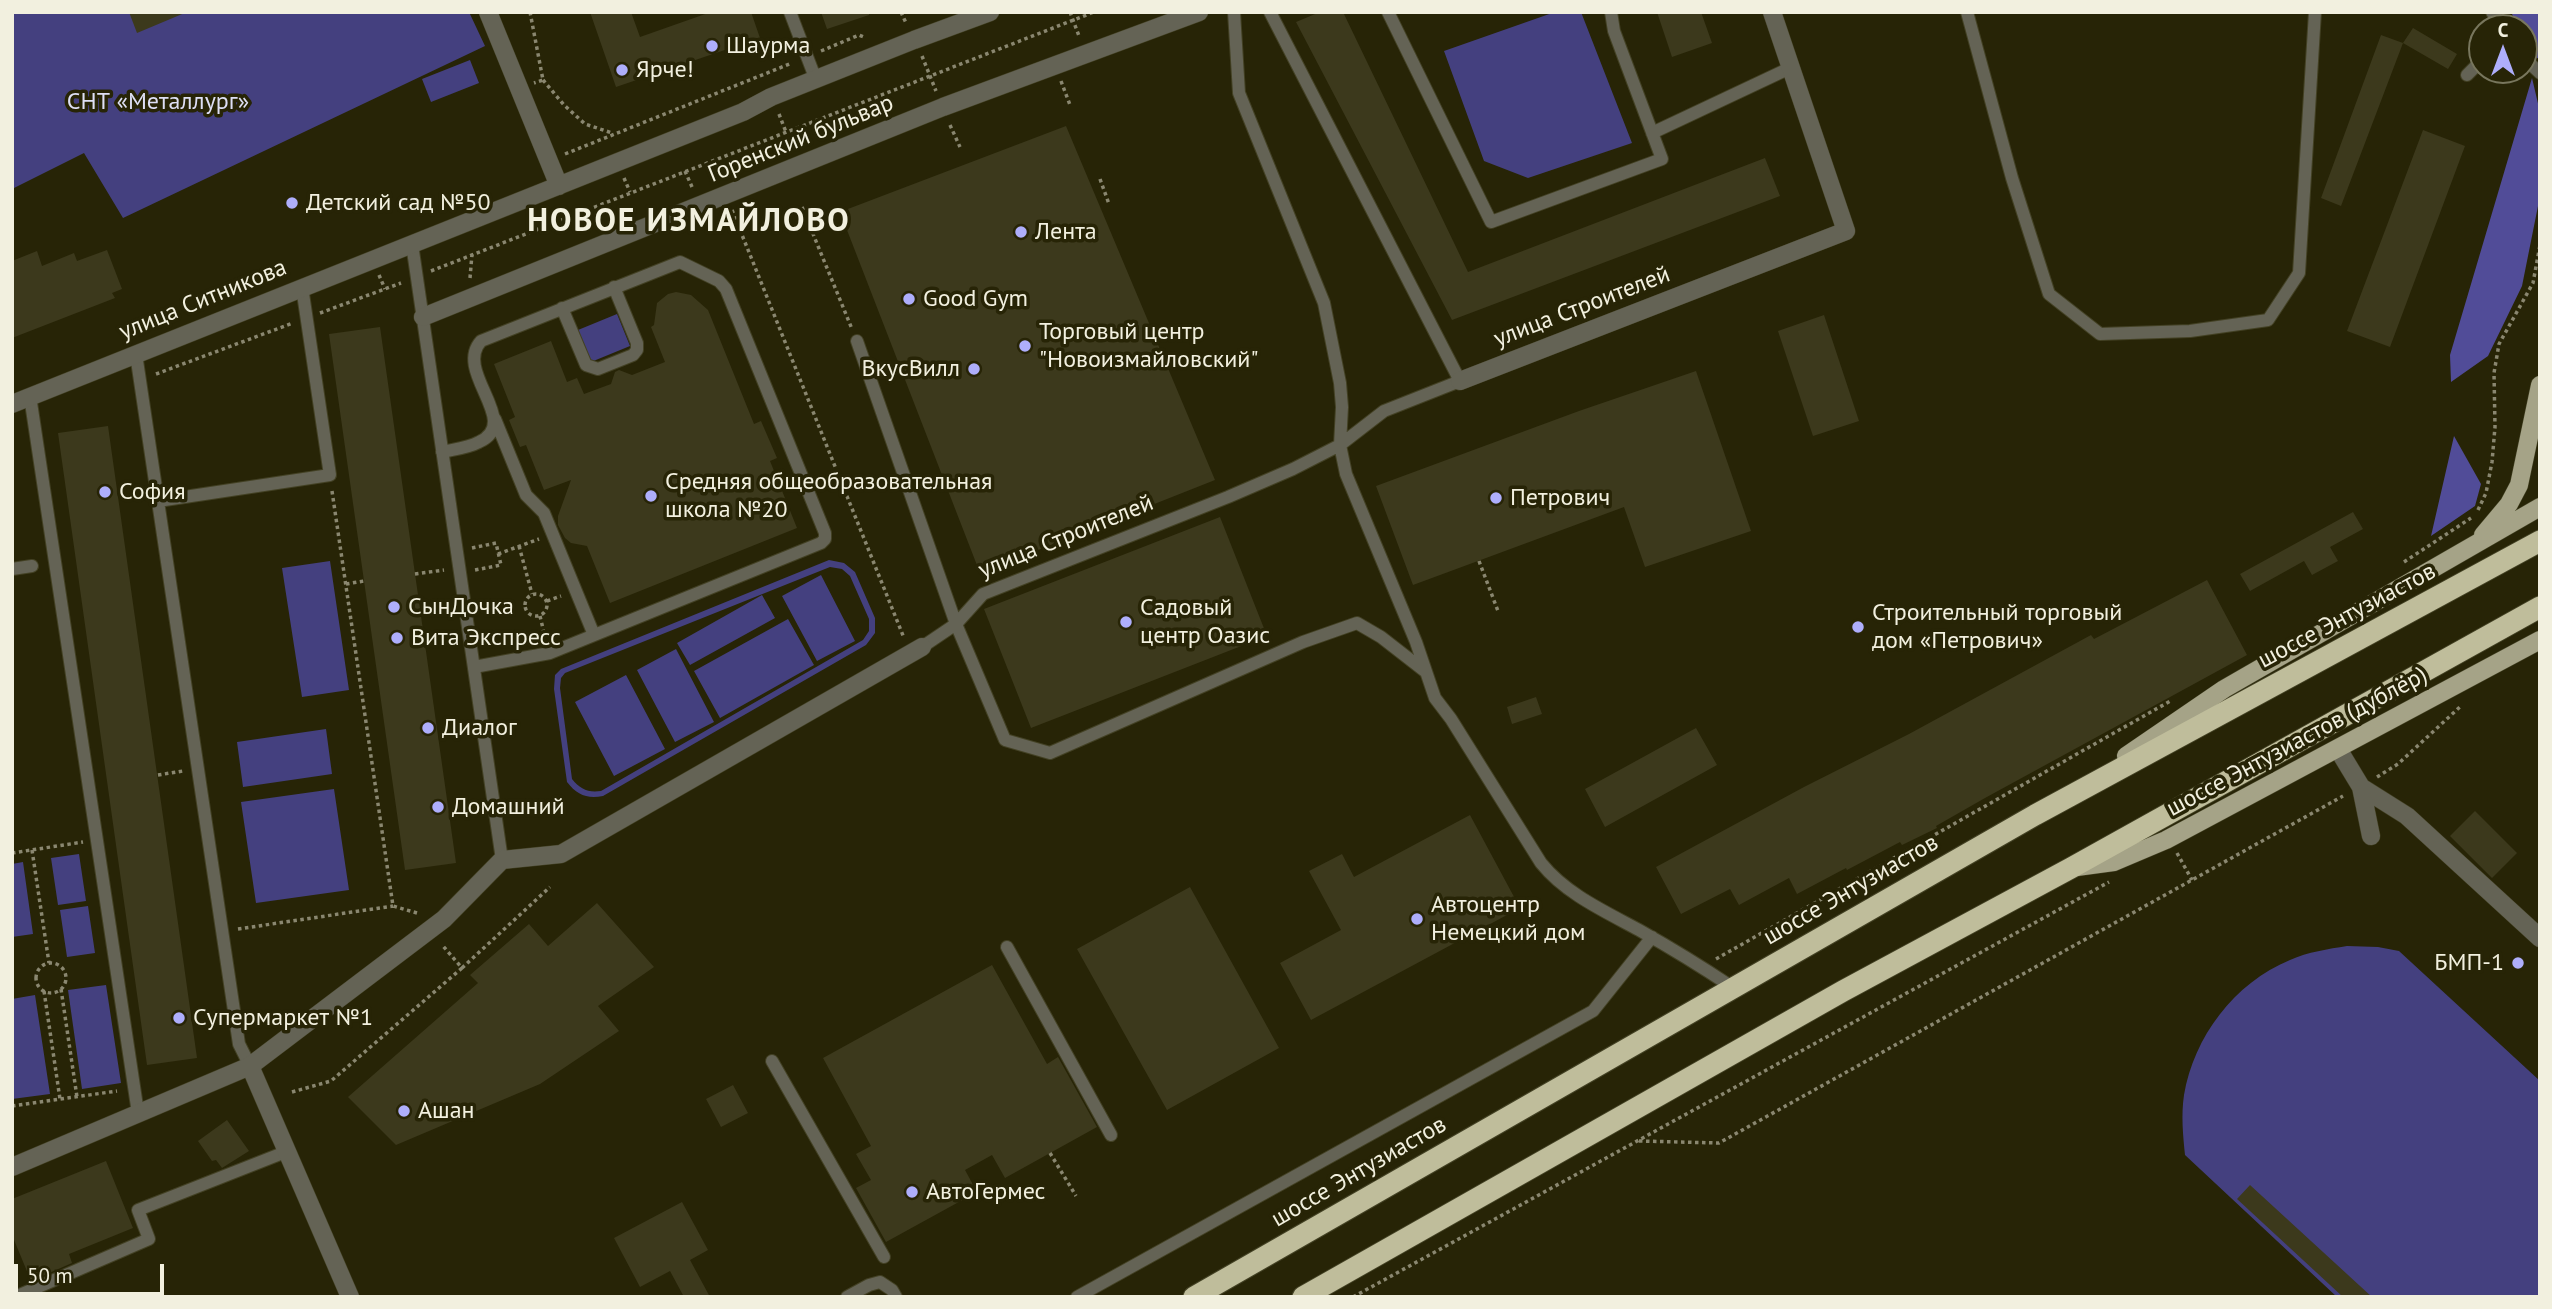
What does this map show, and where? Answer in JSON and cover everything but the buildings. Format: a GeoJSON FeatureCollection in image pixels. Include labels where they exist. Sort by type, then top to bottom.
{"type":"FeatureCollection","features":[{"type":"Feature","properties":{"kind":"highway","name":"шоссе Энтузиастов"},"geometry":{"type":"LineString","coordinates":[[1194,1297],[2035,815],[2540,541]]}},
{"type":"Feature","properties":{"kind":"highway"},"geometry":{"type":"LineString","coordinates":[[1303,1297],[1831,998],[2540,607]]}},
{"type":"Feature","properties":{"kind":"main road"},"geometry":{"type":"LineString","coordinates":[[2473,547],[2515,496],[2540,385]]}},
{"type":"Feature","properties":{"kind":"main road"},"geometry":{"type":"LineString","coordinates":[[2035,815],[2224,689],[2540,507]]}},
{"type":"Feature","properties":{"kind":"main road","name":"шоссе Энтузиастов (дублёр)"},"geometry":{"type":"LineString","coordinates":[[2071,868],[2114,862],[2166,840],[2540,640]]}},
{"type":"Feature","properties":{"kind":"street"},"geometry":{"type":"LineString","coordinates":[[488,12],[559,186]]}},
{"type":"Feature","properties":{"kind":"street","name":"Горенский бульвар"},"geometry":{"type":"LineString","coordinates":[[412,244],[743,113],[771,97],[990,12]]}},
{"type":"Feature","properties":{"kind":"street","name":"Горенский бульвар"},"geometry":{"type":"LineString","coordinates":[[423,317],[943,107],[1199,12]]}},
{"type":"Feature","properties":{"kind":"street","name":"улица Строителей"},"geometry":{"type":"LineString","coordinates":[[1460,381],[1846,230],[1772,12]]}},
{"type":"Feature","properties":{"kind":"street","name":"улица Ситникова"},"geometry":{"type":"LineString","coordinates":[[12,404],[412,244]]}},
{"type":"Feature","properties":{"kind":"street","name":"улица Строителей"},"geometry":{"type":"LineString","coordinates":[[502,860],[561,854],[922,647]]}},
{"type":"Feature","properties":{"kind":"street"},"geometry":{"type":"LineString","coordinates":[[2339,749],[2361,787],[2371,836]]}},
{"type":"Feature","properties":{"kind":"street"},"geometry":{"type":"LineString","coordinates":[[2361,787],[2407,816],[2540,938]]}},
{"type":"Feature","properties":{"kind":"street"},"geometry":{"type":"LineString","coordinates":[[12,1167],[250,1066],[444,919],[502,860]]}},
{"type":"Feature","properties":{"kind":"street"},"geometry":{"type":"LineString","coordinates":[[250,1066],[350,1297]]}},
{"type":"Feature","properties":{"kind":"lane"},"geometry":{"type":"LineString","coordinates":[[790,12],[816,80]]}},
{"type":"Feature","properties":{"kind":"lane"},"geometry":{"type":"LineString","coordinates":[[1234,12],[1239,93],[1324,303],[1340,383],[1340,445],[1346,474],[1435,698],[1552,877],[1574,893],[1732,987]]}},
{"type":"Feature","properties":{"kind":"lane"},"geometry":{"type":"LineString","coordinates":[[1269,12],[1460,381]]}},
{"type":"Feature","properties":{"kind":"lane"},"geometry":{"type":"LineString","coordinates":[[1388,12],[1491,222],[1662,159],[1614,31],[1611,12]]}},
{"type":"Feature","properties":{"kind":"lane"},"geometry":{"type":"LineString","coordinates":[[1967,12],[2012,178],[2049,294],[2100,334],[2190,331],[2268,320],[2299,273],[2315,12]]}},
{"type":"Feature","properties":{"kind":"lane"},"geometry":{"type":"LineString","coordinates":[[1652,133],[1790,68]]}},
{"type":"Feature","properties":{"kind":"lane"},"geometry":{"type":"LineString","coordinates":[[412,244],[502,860]]}},
{"type":"Feature","properties":{"kind":"lane"},"geometry":{"type":"LineString","coordinates":[[474,667],[550,653],[821,543],[825,540],[825,533],[723,284],[680,262],[481,341],[477,345],[474,363],[495,419],[526,495],[541,508],[553,534],[594,635]]}},
{"type":"Feature","properties":{"kind":"lane"},"geometry":{"type":"LineString","coordinates":[[158,501],[330,475],[302,287]]}},
{"type":"Feature","properties":{"kind":"lane"},"geometry":{"type":"LineString","coordinates":[[562,308],[586,365],[598,369],[633,355],[637,350],[637,343],[614,287]]}},
{"type":"Feature","properties":{"kind":"lane"},"geometry":{"type":"LineString","coordinates":[[857,341],[956,624],[1005,740],[1050,753],[1303,642],[1357,623],[1381,637],[1426,671]]}},
{"type":"Feature","properties":{"kind":"lane"},"geometry":{"type":"LineString","coordinates":[[136,354],[239,1044],[250,1066]]}},
{"type":"Feature","properties":{"kind":"lane","name":"улица Строителей"},"geometry":{"type":"LineString","coordinates":[[922,647],[956,624],[983,594],[1243,491],[1328,453],[1384,411],[1460,381]]}},
{"type":"Feature","properties":{"kind":"lane"},"geometry":{"type":"LineString","coordinates":[[30,396],[138,1113]]}},
{"type":"Feature","properties":{"kind":"lane"},"geometry":{"type":"LineString","coordinates":[[442,452],[482,441],[491,433],[495,419]]}},
{"type":"Feature","properties":{"kind":"lane"},"geometry":{"type":"LineString","coordinates":[[12,569],[32,566]]}},
{"type":"Feature","properties":{"kind":"lane"},"geometry":{"type":"LineString","coordinates":[[1077,1297],[1593,1012],[1652,937]]}},
{"type":"Feature","properties":{"kind":"lane"},"geometry":{"type":"LineString","coordinates":[[1007,947],[1111,1135]]}},
{"type":"Feature","properties":{"kind":"lane"},"geometry":{"type":"LineString","coordinates":[[772,1060],[884,1257]]}},
{"type":"Feature","properties":{"kind":"lane"},"geometry":{"type":"LineString","coordinates":[[15,1297],[149,1239],[138,1210],[288,1151]]}},
{"type":"Feature","properties":{"kind":"lane"},"geometry":{"type":"LineString","coordinates":[[847,1297],[880,1282],[892,1290],[896,1297]]}},
{"type":"Feature","properties":{"kind":"path"},"geometry":{"type":"LineString","coordinates":[[530,12],[543,80],[564,106],[585,124],[614,134]]}},
{"type":"Feature","properties":{"kind":"path"},"geometry":{"type":"LineString","coordinates":[[901,12],[908,26],[918,20]]}},
{"type":"Feature","properties":{"kind":"path"},"geometry":{"type":"LineString","coordinates":[[1070,12],[1073,20]]}},
{"type":"Feature","properties":{"kind":"path"},"geometry":{"type":"LineString","coordinates":[[431,271],[1094,12]]}},
{"type":"Feature","properties":{"kind":"path"},"geometry":{"type":"LineString","coordinates":[[564,154],[859,35],[870,39]]}},
{"type":"Feature","properties":{"kind":"path"},"geometry":{"type":"LineString","coordinates":[[920,51],[936,92]]}},
{"type":"Feature","properties":{"kind":"path"},"geometry":{"type":"LineString","coordinates":[[521,88],[543,80]]}},
{"type":"Feature","properties":{"kind":"path"},"geometry":{"type":"LineString","coordinates":[[1060,80],[1070,105]]}},
{"type":"Feature","properties":{"kind":"path"},"geometry":{"type":"LineString","coordinates":[[949,123],[960,147]]}},
{"type":"Feature","properties":{"kind":"path"},"geometry":{"type":"LineString","coordinates":[[685,171],[696,196]]}},
{"type":"Feature","properties":{"kind":"path"},"geometry":{"type":"LineString","coordinates":[[622,174],[631,192]]}},
{"type":"Feature","properties":{"kind":"path"},"geometry":{"type":"LineString","coordinates":[[1100,179],[1109,204]]}},
{"type":"Feature","properties":{"kind":"path"},"geometry":{"type":"LineString","coordinates":[[802,207],[857,341]]}},
{"type":"Feature","properties":{"kind":"path"},"geometry":{"type":"LineString","coordinates":[[732,210],[905,639],[922,647]]}},
{"type":"Feature","properties":{"kind":"path"},"geometry":{"type":"LineString","coordinates":[[2402,563],[2468,520],[2478,511],[2482,502],[2492,462],[2495,427],[2494,373],[2499,344],[2533,283],[2540,245]]}},
{"type":"Feature","properties":{"kind":"path"},"geometry":{"type":"LineString","coordinates":[[469,287],[472,254]]}},
{"type":"Feature","properties":{"kind":"path"},"geometry":{"type":"LineString","coordinates":[[140,380],[403,282]]}},
{"type":"Feature","properties":{"kind":"path"},"geometry":{"type":"LineString","coordinates":[[330,475],[393,906]]}},
{"type":"Feature","properties":{"kind":"path"},"geometry":{"type":"LineString","coordinates":[[498,554],[553,534]]}},
{"type":"Feature","properties":{"kind":"path"},"geometry":{"type":"LineString","coordinates":[[472,548],[496,543],[501,565],[475,570]]}},
{"type":"Feature","properties":{"kind":"path"},"geometry":{"type":"LineString","coordinates":[[519,547],[532,594]]}},
{"type":"Feature","properties":{"kind":"path"},"geometry":{"type":"LineString","coordinates":[[1479,561],[1497,611]]}},
{"type":"Feature","properties":{"kind":"path"},"geometry":{"type":"LineString","coordinates":[[415,574],[444,570]]}},
{"type":"Feature","properties":{"kind":"path"},"geometry":{"type":"LineString","coordinates":[[346,584],[364,581]]}},
{"type":"Feature","properties":{"kind":"path"},"geometry":{"type":"LineString","coordinates":[[538,593],[547,601],[547,607],[540,615],[534,616],[525,608],[527,597],[532,594],[538,593]]}},
{"type":"Feature","properties":{"kind":"path"},"geometry":{"type":"LineString","coordinates":[[540,615],[550,653]]}},
{"type":"Feature","properties":{"kind":"path"},"geometry":{"type":"LineString","coordinates":[[1702,967],[2181,695]]}},
{"type":"Feature","properties":{"kind":"path"},"geometry":{"type":"LineString","coordinates":[[1639,1141],[1719,1143],[2361,787],[2398,764],[2464,702]]}},
{"type":"Feature","properties":{"kind":"path"},"geometry":{"type":"LineString","coordinates":[[158,775],[198,769]]}},
{"type":"Feature","properties":{"kind":"path"},"geometry":{"type":"LineString","coordinates":[[12,853],[97,840]]}},
{"type":"Feature","properties":{"kind":"path"},"geometry":{"type":"LineString","coordinates":[[2174,846],[2192,880]]}},
{"type":"Feature","properties":{"kind":"path"},"geometry":{"type":"LineString","coordinates":[[32,850],[49,963]]}},
{"type":"Feature","properties":{"kind":"path"},"geometry":{"type":"LineString","coordinates":[[1353,1297],[2113,880]]}},
{"type":"Feature","properties":{"kind":"path"},"geometry":{"type":"LineString","coordinates":[[292,1092],[331,1081],[550,887]]}},
{"type":"Feature","properties":{"kind":"path"},"geometry":{"type":"LineString","coordinates":[[222,931],[393,906],[417,913]]}},
{"type":"Feature","properties":{"kind":"path"},"geometry":{"type":"LineString","coordinates":[[443,946],[461,968]]}},
{"type":"Feature","properties":{"kind":"path"},"geometry":{"type":"LineString","coordinates":[[61,989],[49,993],[38,986],[36,973],[40,967],[49,963],[58,965],[63,970],[65,982],[61,989],[77,1097]]}},
{"type":"Feature","properties":{"kind":"path"},"geometry":{"type":"LineString","coordinates":[[44,991],[60,1099]]}},
{"type":"Feature","properties":{"kind":"path"},"geometry":{"type":"LineString","coordinates":[[12,1106],[117,1091]]}},
{"type":"Feature","properties":{"kind":"path"},"geometry":{"type":"LineString","coordinates":[[1050,1153],[1076,1196]]}},
{"type":"Feature","properties":{"kind":"green space","name":"СНТ «Металлург»"},"geometry":{"type":"Polygon","coordinates":[[[12,12],[469,12],[485,46],[123,218],[84,153],[12,189],[12,12]]]}},
{"type":"Feature","properties":{"kind":"green space"},"geometry":{"type":"Polygon","coordinates":[[[1555,12],[1581,12],[1632,143],[1528,178],[1484,161],[1444,51],[1555,12]]]}},
{"type":"Feature","properties":{"kind":"green space"},"geometry":{"type":"Polygon","coordinates":[[[470,60],[479,83],[431,102],[422,79],[470,60]]]}},
{"type":"Feature","properties":{"kind":"green space"},"geometry":{"type":"Polygon","coordinates":[[[617,314],[630,346],[591,362],[578,330],[617,314]]]}},
{"type":"Feature","properties":{"kind":"green space"},"geometry":{"type":"Polygon","coordinates":[[[829,560],[844,563],[855,572],[875,618],[875,633],[866,645],[603,796],[583,795],[567,782],[554,689],[555,675],[561,669],[829,560]],[[830,567],[565,673],[561,678],[560,688],[572,779],[585,790],[601,791],[863,640],[869,631],[869,619],[850,576],[842,569],[830,567]]]}},
{"type":"Feature","properties":{"kind":"green space"},"geometry":{"type":"Polygon","coordinates":[[[330,561],[349,690],[302,697],[282,568],[330,561]]]}},
{"type":"Feature","properties":{"kind":"green space"},"geometry":{"type":"Polygon","coordinates":[[[821,575],[855,641],[817,661],[782,596],[821,575]]]}},
{"type":"Feature","properties":{"kind":"green space"},"geometry":{"type":"Polygon","coordinates":[[[762,595],[775,618],[690,665],[677,643],[762,595]]]}},
{"type":"Feature","properties":{"kind":"green space"},"geometry":{"type":"Polygon","coordinates":[[[788,619],[814,665],[720,718],[694,671],[788,619]]]}},
{"type":"Feature","properties":{"kind":"green space"},"geometry":{"type":"Polygon","coordinates":[[[676,649],[714,722],[675,742],[637,670],[676,649]]]}},
{"type":"Feature","properties":{"kind":"green space"},"geometry":{"type":"Polygon","coordinates":[[[626,675],[665,749],[614,776],[575,702],[626,675]]]}},
{"type":"Feature","properties":{"kind":"green space"},"geometry":{"type":"Polygon","coordinates":[[[326,729],[332,774],[243,787],[237,742],[326,729]]]}},
{"type":"Feature","properties":{"kind":"green space"},"geometry":{"type":"Polygon","coordinates":[[[334,789],[349,890],[256,903],[241,802],[334,789]]]}},
{"type":"Feature","properties":{"kind":"green space"},"geometry":{"type":"Polygon","coordinates":[[[79,854],[86,901],[58,905],[51,858],[79,854]]]}},
{"type":"Feature","properties":{"kind":"green space"},"geometry":{"type":"Polygon","coordinates":[[[23,862],[33,934],[12,937],[12,864],[23,862]]]}},
{"type":"Feature","properties":{"kind":"green space"},"geometry":{"type":"Polygon","coordinates":[[[88,906],[95,953],[67,957],[60,910],[88,906]]]}},
{"type":"Feature","properties":{"kind":"green space"},"geometry":{"type":"Polygon","coordinates":[[[2347,946],[2399,951],[2540,1081],[2540,1297],[2337,1297],[2185,1155],[2183,1110],[2189,1073],[2207,1033],[2220,1014],[2251,983],[2270,970],[2304,955],[2347,946]]]}},
{"type":"Feature","properties":{"kind":"green space"},"geometry":{"type":"Polygon","coordinates":[[[106,985],[121,1083],[82,1089],[68,990],[106,985]]]}},
{"type":"Feature","properties":{"kind":"green space"},"geometry":{"type":"Polygon","coordinates":[[[35,995],[50,1094],[12,1099],[12,999],[35,995]]]}},
{"type":"Feature","properties":{"kind":"shaded area"},"geometry":{"type":"Polygon","coordinates":[[[2511,12],[2540,12],[2540,60],[2538,14],[2511,12]]]}},
{"type":"Feature","properties":{"kind":"shaded area"},"geometry":{"type":"Polygon","coordinates":[[[2530,84],[2533,84],[2540,112],[2540,196],[2522,286],[2488,356],[2451,382],[2450,355],[2530,84]]]}},
{"type":"Feature","properties":{"kind":"shaded area"},"geometry":{"type":"Polygon","coordinates":[[[2454,436],[2481,484],[2475,506],[2431,536],[2454,436]]]}},
{"type":"Feature","properties":{"kind":"place","name":"Шаурма"},"geometry":{"type":"Point","coordinates":[712,46]}},
{"type":"Feature","properties":{"kind":"place","name":"Ярче!"},"geometry":{"type":"Point","coordinates":[622,70]}},
{"type":"Feature","properties":{"kind":"place","name":"Детский сад №50"},"geometry":{"type":"Point","coordinates":[292,203]}},
{"type":"Feature","properties":{"kind":"place","name":"Лента"},"geometry":{"type":"Point","coordinates":[1021,232]}},
{"type":"Feature","properties":{"kind":"place","name":"Good Gym"},"geometry":{"type":"Point","coordinates":[909,299]}},
{"type":"Feature","properties":{"kind":"place","name":"Торговый центр \"Новоизмайловский\""},"geometry":{"type":"Point","coordinates":[1025,346]}},
{"type":"Feature","properties":{"kind":"place","name":"ВкусВилл"},"geometry":{"type":"Point","coordinates":[974,369]}},
{"type":"Feature","properties":{"kind":"place","name":"София"},"geometry":{"type":"Point","coordinates":[105,492]}},
{"type":"Feature","properties":{"kind":"place","name":"Средняя общеобразовательная школа №20"},"geometry":{"type":"Point","coordinates":[651,496]}},
{"type":"Feature","properties":{"kind":"place","name":"Петрович"},"geometry":{"type":"Point","coordinates":[1496,498]}},
{"type":"Feature","properties":{"kind":"place","name":"СынДочка"},"geometry":{"type":"Point","coordinates":[394,607]}},
{"type":"Feature","properties":{"kind":"place","name":"Садовый центр Оазис"},"geometry":{"type":"Point","coordinates":[1126,622]}},
{"type":"Feature","properties":{"kind":"place","name":"Строительный торговый дом «Петрович»"},"geometry":{"type":"Point","coordinates":[1858,627]}},
{"type":"Feature","properties":{"kind":"place","name":"Вита Экспресс"},"geometry":{"type":"Point","coordinates":[397,638]}},
{"type":"Feature","properties":{"kind":"place","name":"Диалог"},"geometry":{"type":"Point","coordinates":[428,728]}},
{"type":"Feature","properties":{"kind":"place","name":"Домашний"},"geometry":{"type":"Point","coordinates":[438,807]}},
{"type":"Feature","properties":{"kind":"place","name":"Автоцентр Немецкий дом"},"geometry":{"type":"Point","coordinates":[1417,919]}},
{"type":"Feature","properties":{"kind":"place","name":"БМП-1"},"geometry":{"type":"Point","coordinates":[2518,963]}},
{"type":"Feature","properties":{"kind":"place","name":"Супермаркет №1"},"geometry":{"type":"Point","coordinates":[179,1018]}},
{"type":"Feature","properties":{"kind":"place","name":"Ашан"},"geometry":{"type":"Point","coordinates":[404,1111]}},
{"type":"Feature","properties":{"kind":"place","name":"АвтоГермес"},"geometry":{"type":"Point","coordinates":[912,1192]}},
{"type":"Feature","properties":{"kind":"district","name":"НОВОЕ ИЗМАЙЛОВО"},"geometry":{"type":"Point","coordinates":[689,222]}}]}
